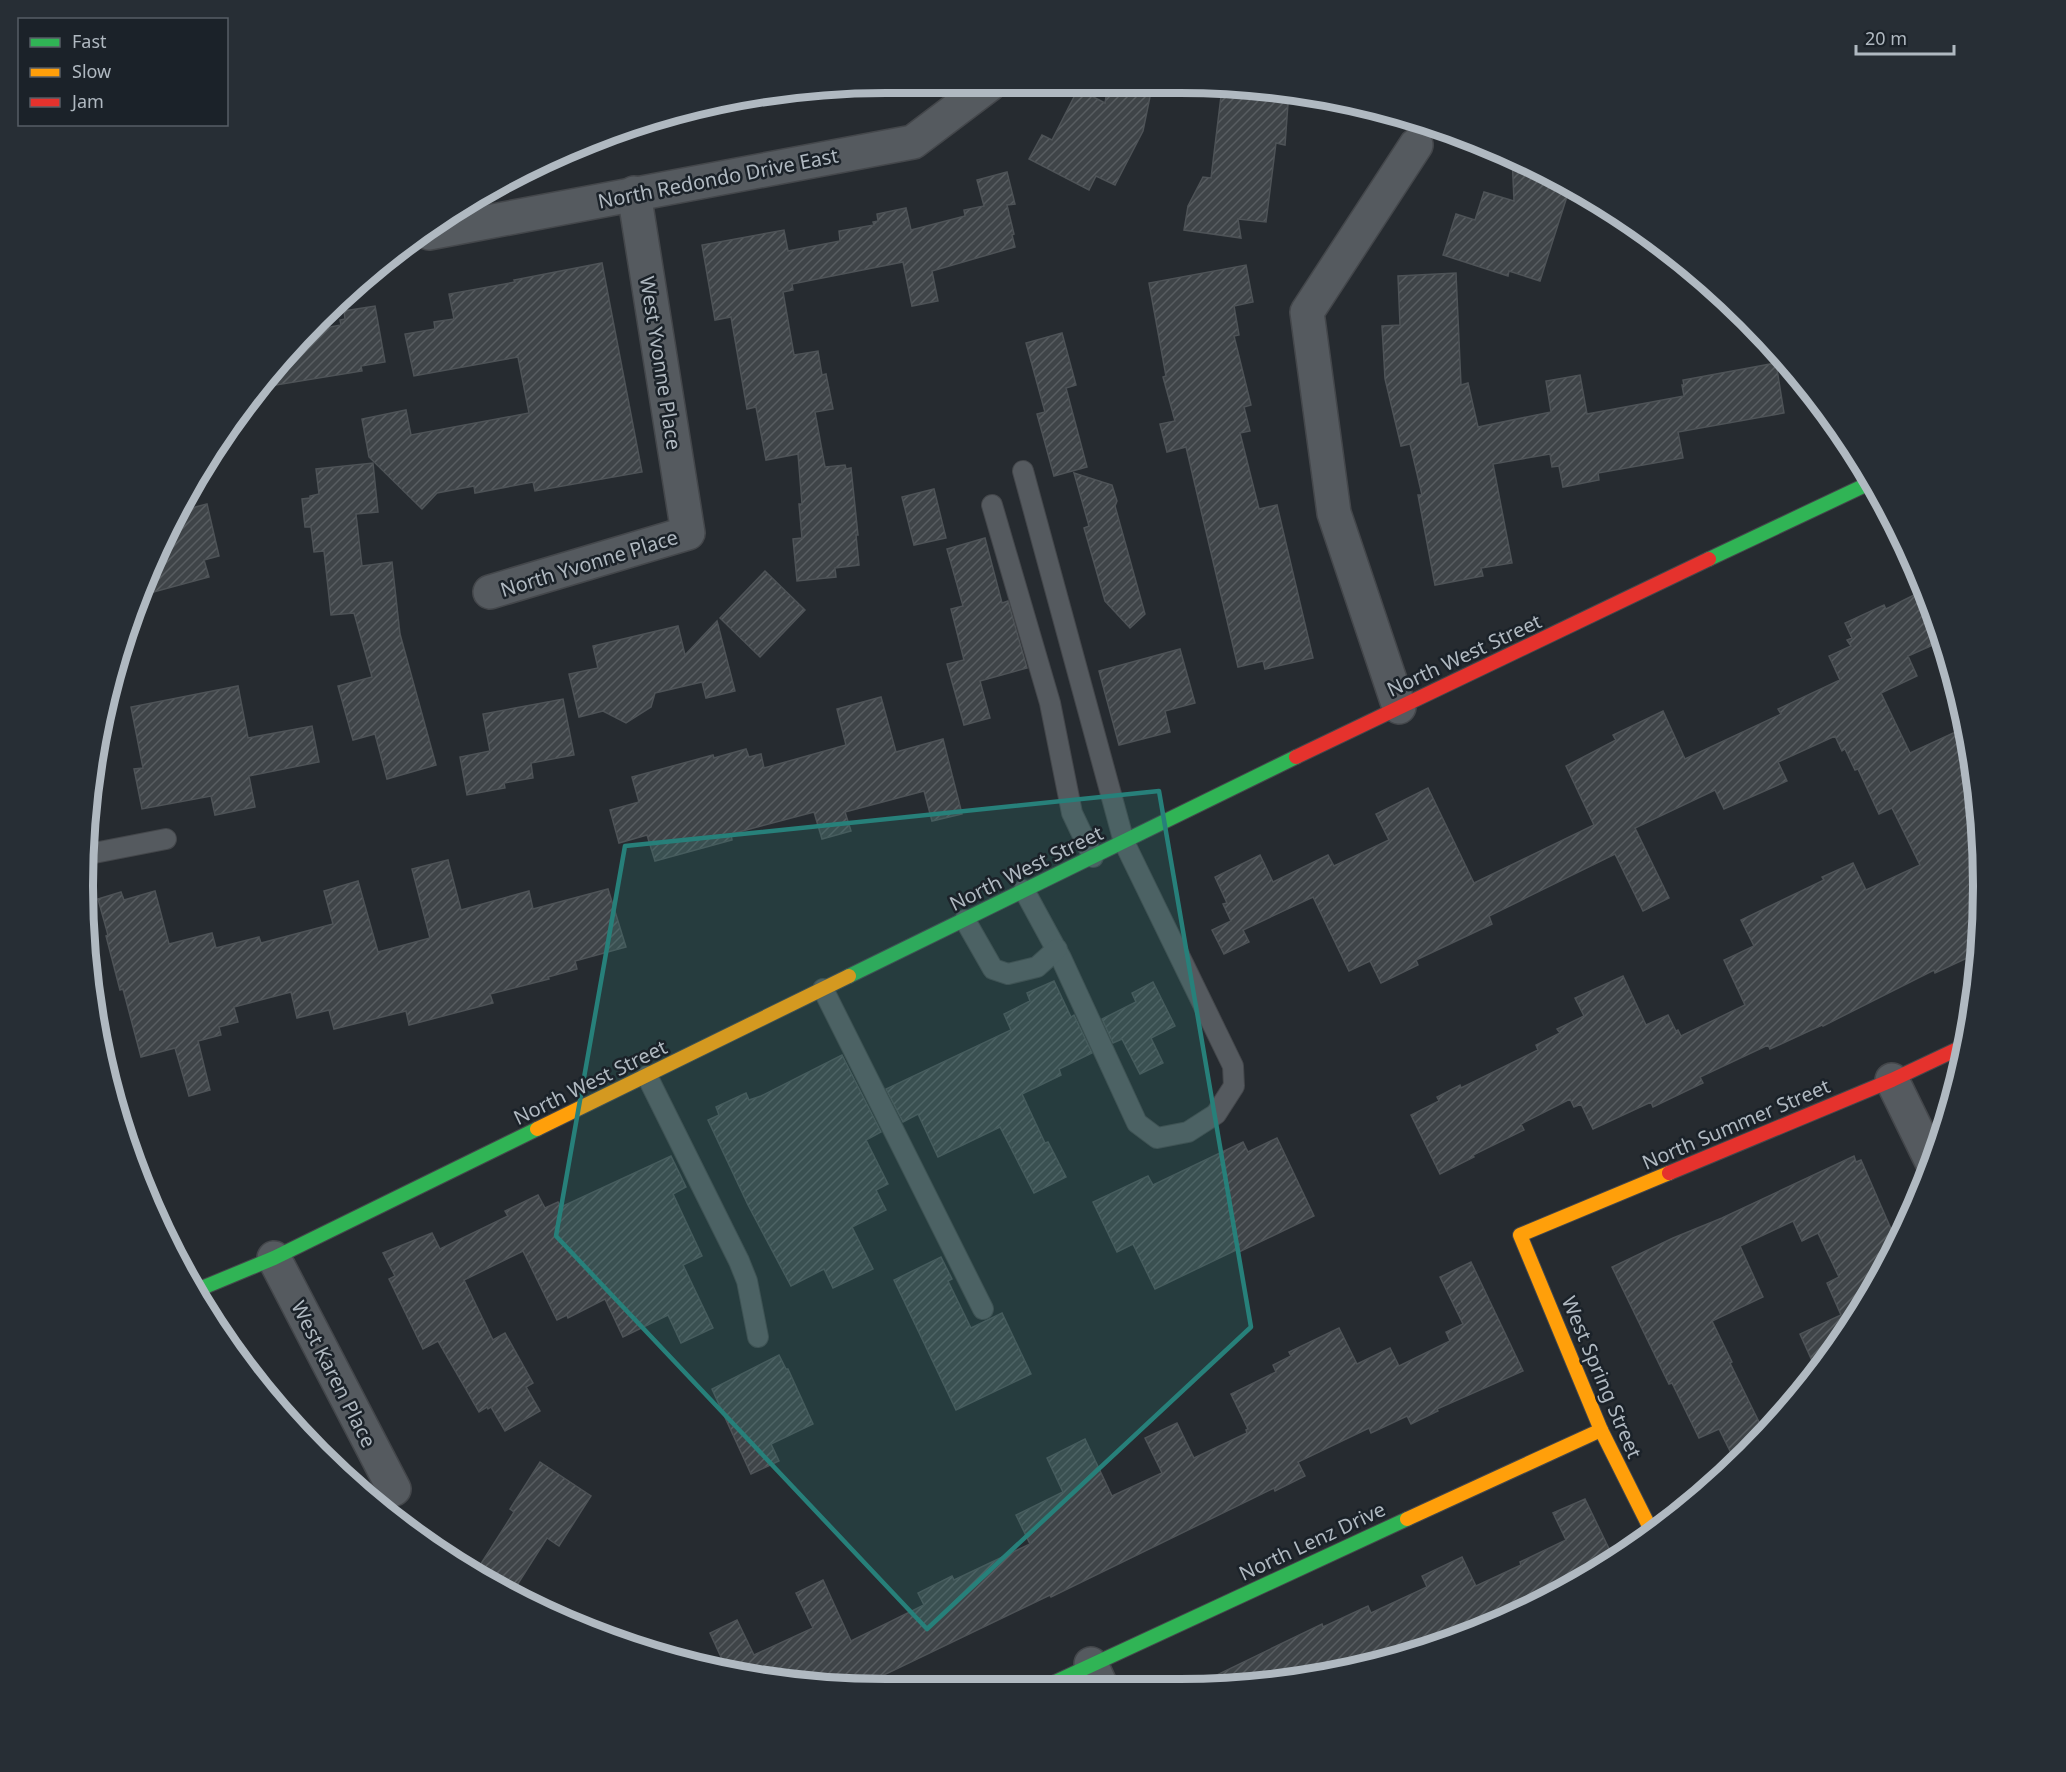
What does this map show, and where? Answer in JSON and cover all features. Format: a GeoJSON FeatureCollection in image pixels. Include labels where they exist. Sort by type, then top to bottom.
{"type":"FeatureCollection","features":[{"type":"Feature","properties":{"kind":"street","name":"North Redondo Drive East"},"geometry":{"type":"LineString","coordinates":[[439,231],[913,141],[978,93]]}},
{"type":"Feature","properties":{"kind":"street"},"geometry":{"type":"LineString","coordinates":[[1399,707],[1334,513],[1306,312],[1416,145]]}},
{"type":"Feature","properties":{"kind":"street","name":"West Yvonne Place"},"geometry":{"type":"LineString","coordinates":[[634,194],[688,533]]}},
{"type":"Feature","properties":{"kind":"street","name":"North West Street"},"geometry":{"type":"LineString","coordinates":[[203,1288],[274,1258],[1399,707],[1864,486]]}},
{"type":"Feature","properties":{"kind":"street","name":"North Yvonne Place"},"geometry":{"type":"LineString","coordinates":[[490,592],[688,533]]}},
{"type":"Feature","properties":{"kind":"street","name":"North Summer Street"},"geometry":{"type":"LineString","coordinates":[[1520,1235],[1892,1080],[1956,1050]]}},
{"type":"Feature","properties":{"kind":"street"},"geometry":{"type":"LineString","coordinates":[[1892,1080],[1927,1152]]}},
{"type":"Feature","properties":{"kind":"street","name":"West Spring Street"},"geometry":{"type":"LineString","coordinates":[[1520,1235],[1600,1430],[1649,1525]]}},
{"type":"Feature","properties":{"kind":"street","name":"West Karen Place"},"geometry":{"type":"LineString","coordinates":[[274,1258],[394,1489]]}},
{"type":"Feature","properties":{"kind":"street","name":"North Lenz Drive"},"geometry":{"type":"LineString","coordinates":[[1096,1676],[1600,1430]]}},
{"type":"Feature","properties":{"kind":"lane"},"geometry":{"type":"LineString","coordinates":[[1023,471],[1124,842],[1233,1066],[1234,1086],[1216,1114],[1188,1132],[1157,1138],[1137,1123],[1057,949],[1024,890]]}},
{"type":"Feature","properties":{"kind":"lane"},"geometry":{"type":"LineString","coordinates":[[992,505],[1050,703],[1072,813],[1093,857]]}},
{"type":"Feature","properties":{"kind":"lane"},"geometry":{"type":"LineString","coordinates":[[94,853],[166,839]]}},
{"type":"Feature","properties":{"kind":"lane"},"geometry":{"type":"LineString","coordinates":[[965,920],[993,969],[1008,974],[1037,967],[1057,949]]}},
{"type":"Feature","properties":{"kind":"lane"},"geometry":{"type":"LineString","coordinates":[[823,989],[983,1309]]}},
{"type":"Feature","properties":{"kind":"lane"},"geometry":{"type":"LineString","coordinates":[[647,1076],[743,1271],[753,1304],[758,1337]]}},
{"type":"Feature","properties":{"kind":"highlighted area"},"geometry":{"type":"Polygon","coordinates":[[[1159,791],[1251,1327],[927,1629],[556,1236],[625,846],[1159,791]]]}},
{"type":"Feature","properties":{"kind":"building"},"geometry":{"type":"Polygon","coordinates":[[[1076,93],[1086,93],[1105,103],[1107,93],[1151,93],[1143,131],[1115,185],[1096,176],[1089,190],[1029,159],[1042,135],[1052,140],[1076,93]]]}},
{"type":"Feature","properties":{"kind":"building"},"geometry":{"type":"Polygon","coordinates":[[[1221,95],[1288,101],[1285,145],[1276,143],[1266,222],[1238,219],[1241,238],[1184,230],[1188,206],[1203,177],[1211,178],[1221,95]]]}},
{"type":"Feature","properties":{"kind":"building"},"geometry":{"type":"Polygon","coordinates":[[[1512,167],[1568,195],[1540,281],[1509,271],[1508,276],[1443,255],[1456,214],[1475,220],[1484,192],[1514,201],[1512,167]]]}},
{"type":"Feature","properties":{"kind":"building"},"geometry":{"type":"Polygon","coordinates":[[[1007,172],[1015,204],[1007,205],[1015,247],[932,271],[938,301],[912,306],[903,262],[792,284],[793,290],[783,292],[794,355],[818,351],[822,375],[826,374],[833,409],[815,412],[825,467],[845,465],[846,469],[851,468],[858,535],[856,535],[859,565],[835,568],[836,577],[797,581],[793,539],[802,538],[798,454],[766,460],[756,407],[747,409],[731,317],[715,320],[702,245],[784,230],[788,251],[840,241],[839,231],[874,225],[873,222],[878,221],[877,214],[906,208],[911,230],[965,216],[964,210],[984,206],[977,180],[1007,172]]]}},
{"type":"Feature","properties":{"kind":"building"},"geometry":{"type":"Polygon","coordinates":[[[602,263],[642,472],[535,491],[533,482],[475,493],[474,486],[437,493],[422,509],[369,457],[362,419],[406,410],[411,435],[529,413],[518,357],[414,376],[405,334],[435,329],[434,322],[454,319],[449,294],[602,263]]]}},
{"type":"Feature","properties":{"kind":"building"},"geometry":{"type":"Polygon","coordinates":[[[1246,265],[1253,302],[1234,306],[1239,335],[1234,336],[1251,405],[1244,407],[1250,431],[1240,433],[1259,509],[1277,505],[1313,658],[1265,669],[1263,661],[1238,667],[1186,447],[1167,452],[1160,424],[1175,421],[1163,377],[1166,376],[1149,283],[1246,265]]]}},
{"type":"Feature","properties":{"kind":"building"},"geometry":{"type":"Polygon","coordinates":[[[1456,273],[1461,385],[1468,383],[1478,427],[1551,412],[1546,381],[1580,375],[1587,414],[1684,396],[1683,380],[1776,363],[1784,413],[1678,432],[1683,458],[1598,473],[1599,480],[1563,487],[1559,466],[1552,467],[1550,454],[1493,464],[1512,563],[1481,568],[1483,576],[1435,585],[1418,495],[1422,495],[1410,444],[1401,446],[1385,379],[1382,326],[1400,325],[1398,276],[1456,273]]]}},
{"type":"Feature","properties":{"kind":"building"},"geometry":{"type":"Polygon","coordinates":[[[375,306],[385,362],[361,366],[362,371],[271,386],[322,329],[341,325],[340,320],[345,319],[344,311],[375,306]]]}},
{"type":"Feature","properties":{"kind":"building"},"geometry":{"type":"Polygon","coordinates":[[[1062,333],[1076,385],[1066,388],[1087,467],[1054,476],[1037,414],[1045,412],[1026,343],[1062,333]]]}},
{"type":"Feature","properties":{"kind":"building"},"geometry":{"type":"Polygon","coordinates":[[[373,463],[378,512],[356,514],[362,566],[392,562],[400,634],[436,765],[387,779],[375,734],[353,740],[338,686],[372,677],[354,613],[331,615],[324,551],[314,552],[311,527],[305,527],[302,499],[319,494],[316,469],[373,463]]]}},
{"type":"Feature","properties":{"kind":"building"},"geometry":{"type":"Polygon","coordinates":[[[1074,473],[1112,485],[1117,501],[1115,506],[1145,614],[1130,628],[1105,601],[1084,528],[1089,526],[1074,473]]]}},
{"type":"Feature","properties":{"kind":"building"},"geometry":{"type":"Polygon","coordinates":[[[934,489],[946,538],[914,545],[902,497],[934,489]]]}},
{"type":"Feature","properties":{"kind":"building"},"geometry":{"type":"Polygon","coordinates":[[[207,504],[219,556],[204,560],[209,577],[149,593],[175,535],[189,509],[207,504]]]}},
{"type":"Feature","properties":{"kind":"building"},"geometry":{"type":"Polygon","coordinates":[[[985,538],[1002,603],[1008,601],[1027,668],[980,681],[990,718],[964,725],[947,664],[964,660],[951,609],[963,606],[947,549],[985,538]]]}},
{"type":"Feature","properties":{"kind":"building"},"geometry":{"type":"Polygon","coordinates":[[[765,571],[805,610],[760,657],[720,618],[765,571]]]}},
{"type":"Feature","properties":{"kind":"building"},"geometry":{"type":"Polygon","coordinates":[[[1917,594],[1935,644],[1908,656],[1917,676],[1881,693],[1910,753],[1958,731],[1971,834],[1973,886],[1969,957],[1935,973],[1934,970],[1823,1026],[1770,1049],[1768,1045],[1700,1077],[1703,1083],[1653,1107],[1651,1102],[1593,1129],[1581,1104],[1574,1107],[1570,1099],[1521,1124],[1524,1130],[1440,1174],[1411,1115],[1439,1101],[1437,1097],[1460,1085],[1461,1088],[1538,1050],[1536,1045],[1560,1033],[1557,1029],[1584,1016],[1575,998],[1623,976],[1646,1025],[1668,1015],[1681,1036],[1745,1005],[1724,960],[1754,946],[1741,920],[1824,880],[1822,877],[1853,863],[1866,890],[1920,865],[1892,808],[1879,814],[1858,769],[1855,770],[1845,749],[1842,751],[1835,736],[1778,762],[1787,781],[1724,809],[1715,790],[1635,828],[1669,898],[1643,911],[1615,854],[1489,916],[1492,924],[1416,960],[1418,965],[1381,983],[1370,961],[1349,971],[1313,897],[1243,930],[1249,942],[1224,954],[1212,930],[1231,921],[1223,904],[1227,903],[1215,877],[1260,855],[1273,882],[1328,855],[1334,866],[1389,840],[1376,814],[1428,788],[1474,883],[1594,825],[1566,766],[1616,740],[1613,735],[1663,711],[1685,759],[1781,714],[1778,709],[1840,680],[1829,656],[1851,646],[1847,640],[1852,638],[1845,623],[1884,605],[1886,609],[1917,594]]]}},
{"type":"Feature","properties":{"kind":"building"},"geometry":{"type":"Polygon","coordinates":[[[717,621],[735,691],[706,698],[702,682],[655,693],[651,707],[626,723],[603,711],[579,717],[569,674],[598,668],[593,646],[678,626],[685,655],[717,621]]]}},
{"type":"Feature","properties":{"kind":"building"},"geometry":{"type":"Polygon","coordinates":[[[1180,649],[1195,703],[1165,711],[1170,732],[1119,745],[1099,671],[1180,649]]]}},
{"type":"Feature","properties":{"kind":"building"},"geometry":{"type":"Polygon","coordinates":[[[238,686],[248,738],[312,726],[319,762],[249,776],[255,807],[215,815],[211,796],[142,809],[134,769],[143,768],[131,707],[238,686]]]}},
{"type":"Feature","properties":{"kind":"building"},"geometry":{"type":"Polygon","coordinates":[[[881,697],[896,752],[943,739],[962,814],[932,821],[924,791],[845,812],[851,831],[822,839],[814,812],[731,834],[732,840],[655,861],[647,835],[619,843],[610,810],[639,802],[632,777],[713,755],[714,758],[746,749],[749,757],[761,754],[764,768],[846,745],[837,709],[881,697]]]}},
{"type":"Feature","properties":{"kind":"building"},"geometry":{"type":"Polygon","coordinates":[[[563,699],[574,755],[531,763],[533,778],[504,783],[505,788],[467,795],[460,757],[490,751],[483,714],[563,699]]]}},
{"type":"Feature","properties":{"kind":"building"},"geometry":{"type":"Polygon","coordinates":[[[448,860],[461,910],[529,891],[533,909],[608,889],[626,947],[575,961],[577,969],[548,977],[549,979],[490,994],[493,1003],[409,1025],[406,1011],[334,1029],[329,1010],[297,1018],[291,992],[234,1007],[238,1022],[219,1027],[221,1035],[198,1041],[210,1090],[189,1096],[175,1048],[141,1057],[123,989],[120,990],[98,899],[121,892],[124,900],[155,891],[169,944],[212,933],[216,948],[259,937],[261,943],[333,924],[324,891],[358,881],[378,952],[430,938],[412,869],[448,860]]]}},
{"type":"Feature","properties":{"kind":"building"},"geometry":{"type":"Polygon","coordinates":[[[1054,981],[1071,1017],[1074,1015],[1092,1053],[1059,1069],[1061,1075],[1022,1094],[1045,1143],[1048,1142],[1066,1177],[1034,1193],[1000,1127],[938,1157],[918,1114],[903,1122],[886,1089],[1011,1030],[1004,1014],[1030,1001],[1027,993],[1054,981]]]}},
{"type":"Feature","properties":{"kind":"building"},"geometry":{"type":"Polygon","coordinates":[[[1153,982],[1175,1026],[1151,1038],[1163,1063],[1140,1074],[1122,1039],[1113,1043],[1102,1019],[1136,1002],[1132,993],[1153,982]]]}},
{"type":"Feature","properties":{"kind":"building"},"geometry":{"type":"Polygon","coordinates":[[[842,1055],[881,1132],[866,1140],[888,1184],[876,1190],[886,1210],[852,1227],[873,1269],[833,1288],[824,1269],[791,1286],[748,1205],[708,1120],[719,1115],[716,1107],[746,1093],[749,1100],[761,1096],[842,1055]]]}},
{"type":"Feature","properties":{"kind":"building"},"geometry":{"type":"Polygon","coordinates":[[[1277,1138],[1314,1216],[1155,1289],[1133,1244],[1117,1252],[1093,1202],[1148,1176],[1153,1185],[1243,1142],[1248,1152],[1277,1138]]]}},
{"type":"Feature","properties":{"kind":"building"},"geometry":{"type":"Polygon","coordinates":[[[671,1156],[686,1187],[673,1194],[702,1256],[683,1265],[713,1328],[681,1343],[668,1315],[623,1337],[605,1299],[568,1318],[567,1315],[557,1320],[523,1251],[464,1280],[493,1340],[505,1333],[533,1383],[526,1387],[540,1411],[505,1431],[491,1407],[479,1412],[438,1341],[423,1349],[389,1279],[395,1276],[383,1253],[432,1233],[440,1249],[508,1216],[505,1211],[538,1195],[545,1208],[558,1202],[561,1207],[671,1156]]]}},
{"type":"Feature","properties":{"kind":"building"},"geometry":{"type":"Polygon","coordinates":[[[1854,1156],[1856,1162],[1861,1160],[1893,1233],[1867,1282],[1813,1363],[1800,1334],[1841,1315],[1827,1283],[1839,1277],[1818,1233],[1802,1241],[1793,1221],[1740,1246],[1763,1297],[1712,1321],[1761,1426],[1732,1455],[1719,1429],[1699,1438],[1672,1383],[1669,1384],[1612,1267],[1854,1156]]]}},
{"type":"Feature","properties":{"kind":"building"},"geometry":{"type":"Polygon","coordinates":[[[941,1257],[952,1279],[948,1281],[971,1328],[1002,1313],[1031,1374],[956,1410],[894,1280],[941,1257]]]}},
{"type":"Feature","properties":{"kind":"building"},"geometry":{"type":"Polygon","coordinates":[[[1471,1262],[1523,1371],[1437,1409],[1438,1411],[1411,1424],[1407,1416],[1371,1433],[1369,1428],[1298,1462],[1305,1476],[1275,1491],[1274,1488],[1051,1597],[1050,1595],[876,1679],[782,1672],[723,1662],[710,1633],[737,1620],[754,1655],[813,1628],[796,1593],[823,1580],[851,1641],[924,1605],[918,1593],[952,1576],[954,1580],[1030,1544],[1016,1515],[1063,1492],[1047,1458],[1085,1439],[1112,1496],[1162,1473],[1145,1438],[1177,1423],[1194,1458],[1247,1433],[1248,1429],[1231,1394],[1276,1372],[1273,1365],[1291,1356],[1289,1352],[1339,1328],[1357,1364],[1390,1348],[1399,1366],[1450,1341],[1446,1332],[1463,1324],[1440,1277],[1471,1262]]]}},
{"type":"Feature","properties":{"kind":"building"},"geometry":{"type":"Polygon","coordinates":[[[779,1355],[788,1369],[813,1424],[771,1444],[779,1461],[751,1474],[712,1389],[779,1355]]]}},
{"type":"Feature","properties":{"kind":"building"},"geometry":{"type":"Polygon","coordinates":[[[540,1462],[591,1496],[559,1546],[547,1538],[516,1587],[479,1567],[514,1512],[510,1509],[540,1462]]]}},
{"type":"Feature","properties":{"kind":"building"},"geometry":{"type":"Polygon","coordinates":[[[1585,1499],[1610,1552],[1531,1597],[1483,1619],[1435,1637],[1335,1664],[1284,1672],[1211,1678],[1322,1624],[1323,1627],[1368,1606],[1371,1613],[1427,1587],[1422,1576],[1462,1557],[1476,1586],[1521,1565],[1520,1562],[1566,1540],[1553,1513],[1585,1499]]]}},
{"type":"Feature","properties":{"kind":"traffic: fast"},"geometry":{"type":"LineString","coordinates":[[1709,559],[1864,486]]}},
{"type":"Feature","properties":{"kind":"traffic: fast"},"geometry":{"type":"LineString","coordinates":[[849,976],[1296,757]]}},
{"type":"Feature","properties":{"kind":"traffic: fast"},"geometry":{"type":"LineString","coordinates":[[203,1288],[274,1258],[537,1129]]}},
{"type":"Feature","properties":{"kind":"traffic: fast"},"geometry":{"type":"LineString","coordinates":[[1062,1679],[1407,1519]]}},
{"type":"Feature","properties":{"kind":"traffic: slow"},"geometry":{"type":"LineString","coordinates":[[537,1129],[849,976]]}},
{"type":"Feature","properties":{"kind":"traffic: slow"},"geometry":{"type":"LineString","coordinates":[[1649,1525],[1601,1430],[1520,1235],[1669,1173]]}},
{"type":"Feature","properties":{"kind":"traffic: slow"},"geometry":{"type":"LineString","coordinates":[[1407,1519],[1601,1430]]}},
{"type":"Feature","properties":{"kind":"traffic: jam"},"geometry":{"type":"LineString","coordinates":[[1296,757],[1709,559]]}},
{"type":"Feature","properties":{"kind":"traffic: jam"},"geometry":{"type":"LineString","coordinates":[[1669,1173],[1892,1080],[1956,1050]]}}]}
